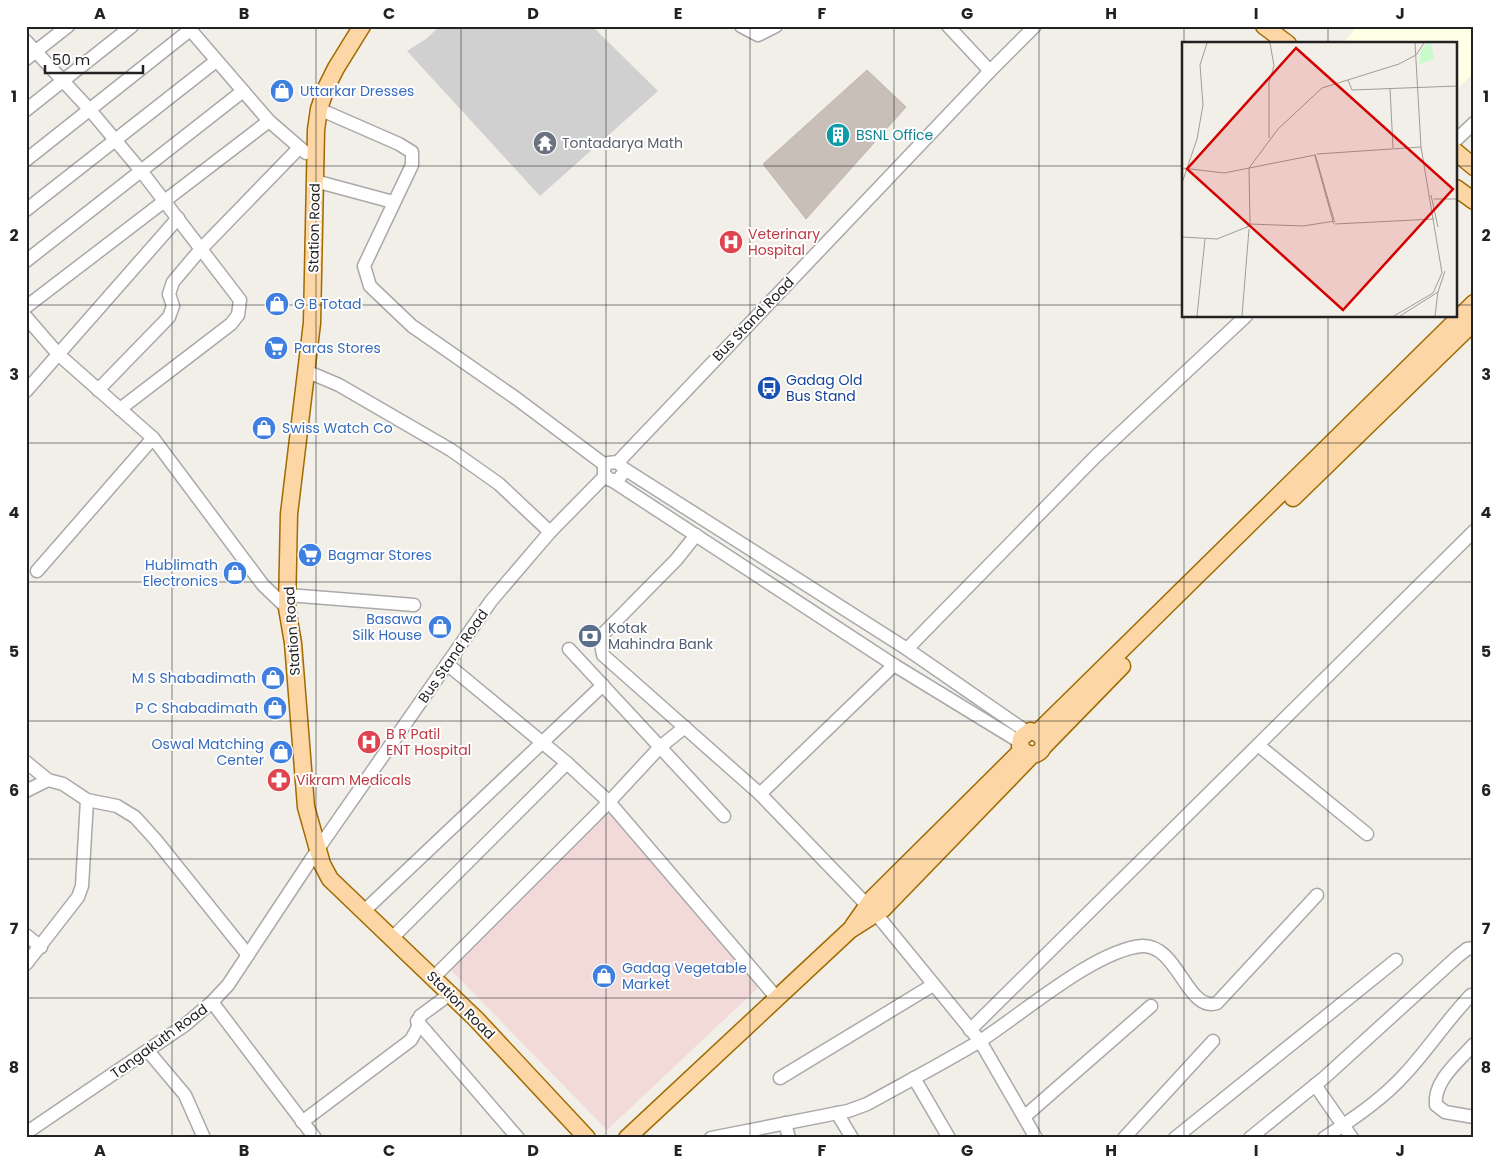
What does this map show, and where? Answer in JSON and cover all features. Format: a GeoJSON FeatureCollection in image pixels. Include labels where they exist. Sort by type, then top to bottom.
{"type":"FeatureCollection","features":[{"type":"Feature","properties":{"kind":"main road","name":"Station Road"},"geometry":{"type":"LineString","coordinates":[[362,26],[336,68],[326,88],[319,109],[315,181],[312,323],[289,514],[288,601],[306,807],[318,849],[330,879],[450,994],[587,1138]]}},
{"type":"Feature","properties":{"kind":"main road"},"geometry":{"type":"LineString","coordinates":[[1271,28],[1286,42]]}},
{"type":"Feature","properties":{"kind":"main road"},"geometry":{"type":"LineString","coordinates":[[1458,154],[1474,167]]}},
{"type":"Feature","properties":{"kind":"main road"},"geometry":{"type":"LineString","coordinates":[[1458,189],[1474,201]]}},
{"type":"Feature","properties":{"kind":"main road"},"geometry":{"type":"LineString","coordinates":[[627,1138],[776,997],[872,910],[1030,743],[1474,303]]}},
{"type":"Feature","properties":{"kind":"main road"},"geometry":{"type":"LineString","coordinates":[[1030,743],[1184,602],[1474,322]]}},
{"type":"Feature","properties":{"kind":"street"},"geometry":{"type":"LineString","coordinates":[[31,55],[68,26]]}},
{"type":"Feature","properties":{"kind":"street"},"geometry":{"type":"LineString","coordinates":[[26,110],[132,26]]}},
{"type":"Feature","properties":{"kind":"street"},"geometry":{"type":"LineString","coordinates":[[741,26],[758,35],[776,26]]}},
{"type":"Feature","properties":{"kind":"street"},"geometry":{"type":"LineString","coordinates":[[948,26],[990,71]]}},
{"type":"Feature","properties":{"kind":"street","name":"Bus Stand Road"},"geometry":{"type":"LineString","coordinates":[[318,849],[491,601],[550,532],[613,470],[990,71],[1035,26]]}},
{"type":"Feature","properties":{"kind":"street"},"geometry":{"type":"LineString","coordinates":[[26,160],[90,110],[188,28],[269,121],[299,148],[316,159]]}},
{"type":"Feature","properties":{"kind":"street"},"geometry":{"type":"LineString","coordinates":[[26,41],[31,55],[63,81],[142,172],[240,300],[238,315],[231,324],[120,409]]}},
{"type":"Feature","properties":{"kind":"street"},"geometry":{"type":"LineString","coordinates":[[26,210],[216,60]]}},
{"type":"Feature","properties":{"kind":"street"},"geometry":{"type":"LineString","coordinates":[[26,261],[243,91]]}},
{"type":"Feature","properties":{"kind":"street"},"geometry":{"type":"LineString","coordinates":[[319,109],[399,144],[412,152],[412,165],[364,266],[370,286],[412,326],[613,470],[696,535],[894,665],[1030,743]]}},
{"type":"Feature","properties":{"kind":"street"},"geometry":{"type":"LineString","coordinates":[[26,307],[166,202],[269,121]]}},
{"type":"Feature","properties":{"kind":"street"},"geometry":{"type":"LineString","coordinates":[[1458,138],[1474,123]]}},
{"type":"Feature","properties":{"kind":"street"},"geometry":{"type":"LineString","coordinates":[[98,390],[169,318],[173,306],[170,288],[200,250],[299,148]]}},
{"type":"Feature","properties":{"kind":"street"},"geometry":{"type":"LineString","coordinates":[[315,181],[393,202]]}},
{"type":"Feature","properties":{"kind":"street"},"geometry":{"type":"LineString","coordinates":[[26,391],[178,218]]}},
{"type":"Feature","properties":{"kind":"street"},"geometry":{"type":"LineString","coordinates":[[26,317],[58,354],[152,438],[264,585],[288,601],[414,605]]}},
{"type":"Feature","properties":{"kind":"street"},"geometry":{"type":"LineString","coordinates":[[907,650],[1095,457],[1244,318]]}},
{"type":"Feature","properties":{"kind":"street"},"geometry":{"type":"LineString","coordinates":[[306,371],[340,384],[451,450],[498,484],[550,532]]}},
{"type":"Feature","properties":{"kind":"street"},"geometry":{"type":"LineString","coordinates":[[37,571],[152,438]]}},
{"type":"Feature","properties":{"kind":"street"},"geometry":{"type":"LineString","coordinates":[[613,470],[907,650],[1030,743]]}},
{"type":"Feature","properties":{"kind":"street"},"geometry":{"type":"LineString","coordinates":[[970,1030],[1474,531]]}},
{"type":"Feature","properties":{"kind":"street"},"geometry":{"type":"LineString","coordinates":[[696,535],[676,560],[604,633],[601,644],[603,655],[611,665],[685,727],[760,794],[872,910],[980,1041],[1036,1138]]}},
{"type":"Feature","properties":{"kind":"street"},"geometry":{"type":"LineString","coordinates":[[569,648],[724,816]]}},
{"type":"Feature","properties":{"kind":"street"},"geometry":{"type":"LineString","coordinates":[[447,664],[568,763],[609,802],[776,997]]}},
{"type":"Feature","properties":{"kind":"street"},"geometry":{"type":"LineString","coordinates":[[760,794],[894,665]]}},
{"type":"Feature","properties":{"kind":"street"},"geometry":{"type":"LineString","coordinates":[[364,911],[602,684]]}},
{"type":"Feature","properties":{"kind":"street"},"geometry":{"type":"LineString","coordinates":[[433,978],[609,802],[660,747],[685,727]]}},
{"type":"Feature","properties":{"kind":"street"},"geometry":{"type":"LineString","coordinates":[[1258,745],[1367,834]]}},
{"type":"Feature","properties":{"kind":"street"},"geometry":{"type":"LineString","coordinates":[[26,762],[48,780],[63,784],[87,800],[117,806],[135,817],[155,839],[248,955]]}},
{"type":"Feature","properties":{"kind":"street"},"geometry":{"type":"LineString","coordinates":[[392,938],[568,763]]}},
{"type":"Feature","properties":{"kind":"street"},"geometry":{"type":"LineString","coordinates":[[26,790],[48,780]]}},
{"type":"Feature","properties":{"kind":"street"},"geometry":{"type":"LineString","coordinates":[[26,964],[41,948],[78,897],[82,886],[87,800]]}},
{"type":"Feature","properties":{"kind":"street","name":"Tangakuth Road"},"geometry":{"type":"LineString","coordinates":[[26,1133],[185,1026],[212,1002],[228,985],[318,849]]}},
{"type":"Feature","properties":{"kind":"street"},"geometry":{"type":"LineString","coordinates":[[711,1138],[837,1113],[867,1104],[980,1041],[1089,966],[1109,955],[1142,946],[1154,947],[1169,959],[1196,996],[1204,1003],[1210,1005],[1217,1003],[1317,895]]}},
{"type":"Feature","properties":{"kind":"street"},"geometry":{"type":"LineString","coordinates":[[26,935],[41,948]]}},
{"type":"Feature","properties":{"kind":"street"},"geometry":{"type":"LineString","coordinates":[[1250,1138],[1315,1085],[1458,956],[1467,949],[1474,948]]}},
{"type":"Feature","properties":{"kind":"street"},"geometry":{"type":"LineString","coordinates":[[1176,1138],[1396,960]]}},
{"type":"Feature","properties":{"kind":"street"},"geometry":{"type":"LineString","coordinates":[[780,1078],[933,985]]}},
{"type":"Feature","properties":{"kind":"street"},"geometry":{"type":"LineString","coordinates":[[302,1122],[410,1040],[417,1029],[418,1021],[426,1010],[450,994]]}},
{"type":"Feature","properties":{"kind":"street"},"geometry":{"type":"LineString","coordinates":[[1324,1138],[1343,1126],[1405,1075],[1450,1018],[1471,995]]}},
{"type":"Feature","properties":{"kind":"street"},"geometry":{"type":"LineString","coordinates":[[212,1002],[315,1138]]}},
{"type":"Feature","properties":{"kind":"street"},"geometry":{"type":"LineString","coordinates":[[1024,1117],[1151,1006]]}},
{"type":"Feature","properties":{"kind":"street"},"geometry":{"type":"LineString","coordinates":[[418,1021],[518,1138]]}},
{"type":"Feature","properties":{"kind":"street"},"geometry":{"type":"LineString","coordinates":[[1124,1138],[1213,1042]]}},
{"type":"Feature","properties":{"kind":"street"},"geometry":{"type":"LineString","coordinates":[[1474,1044],[1438,1085],[1434,1096],[1436,1105],[1445,1112],[1474,1117]]}},
{"type":"Feature","properties":{"kind":"street"},"geometry":{"type":"LineString","coordinates":[[148,1051],[185,1095],[204,1138]]}},
{"type":"Feature","properties":{"kind":"street"},"geometry":{"type":"LineString","coordinates":[[914,1078],[949,1138]]}},
{"type":"Feature","properties":{"kind":"street"},"geometry":{"type":"LineString","coordinates":[[1315,1085],[1352,1138]]}},
{"type":"Feature","properties":{"kind":"street"},"geometry":{"type":"LineString","coordinates":[[837,1113],[852,1138]]}},
{"type":"Feature","properties":{"kind":"street"},"geometry":{"type":"LineString","coordinates":[[784,1123],[789,1138]]}},
{"type":"Feature","properties":{"kind":"shaded area","name":"Tontadarya Math"},"geometry":{"type":"Polygon","coordinates":[[[440,26],[592,26],[658,91],[540,196],[407,51],[426,39],[440,26]]]}},
{"type":"Feature","properties":{"kind":"shaded area"},"geometry":{"type":"Polygon","coordinates":[[[1358,26],[1474,26],[1474,73],[1458,88],[1458,42],[1345,41],[1358,26]]]}},
{"type":"Feature","properties":{"kind":"shaded area","name":"Gadag Vegetable Market"},"geometry":{"type":"Polygon","coordinates":[[[609,808],[761,985],[607,1130],[447,966],[609,808]]]}},
{"type":"Feature","properties":{"kind":"building","name":"BSNL Office"},"geometry":{"type":"Polygon","coordinates":[[[867,70],[906,107],[806,219],[763,164],[867,70]]]}},
{"type":"Feature","properties":{"kind":"building"},"geometry":{"type":"Polygon","coordinates":[[[364,735],[375,736],[374,748],[364,748],[364,735]]]}},
{"type":"Feature","properties":{"kind":"place","name":"Uttarkar Dresses"},"geometry":{"type":"Point","coordinates":[282,91]}},
{"type":"Feature","properties":{"kind":"place","name":"BSNL Office"},"geometry":{"type":"Point","coordinates":[838,135]}},
{"type":"Feature","properties":{"kind":"place","name":"Tontadarya Math"},"geometry":{"type":"Point","coordinates":[545,143]}},
{"type":"Feature","properties":{"kind":"place","name":"Veterinary Hospital"},"geometry":{"type":"Point","coordinates":[731,242]}},
{"type":"Feature","properties":{"kind":"place","name":"G B Totad"},"geometry":{"type":"Point","coordinates":[277,304]}},
{"type":"Feature","properties":{"kind":"place","name":"Paras Stores"},"geometry":{"type":"Point","coordinates":[276,348]}},
{"type":"Feature","properties":{"kind":"place","name":"Gadag Old Bus Stand"},"geometry":{"type":"Point","coordinates":[769,388]}},
{"type":"Feature","properties":{"kind":"place","name":"Swiss Watch Co"},"geometry":{"type":"Point","coordinates":[264,428]}},
{"type":"Feature","properties":{"kind":"place","name":"Bagmar Stores"},"geometry":{"type":"Point","coordinates":[310,555]}},
{"type":"Feature","properties":{"kind":"place","name":"Hublimath Electronics"},"geometry":{"type":"Point","coordinates":[235,573]}},
{"type":"Feature","properties":{"kind":"place","name":"Basawa Silk House"},"geometry":{"type":"Point","coordinates":[440,627]}},
{"type":"Feature","properties":{"kind":"place","name":"Kotak Mahindra Bank"},"geometry":{"type":"Point","coordinates":[590,636]}},
{"type":"Feature","properties":{"kind":"place","name":"M S Shabadimath"},"geometry":{"type":"Point","coordinates":[273,678]}},
{"type":"Feature","properties":{"kind":"place","name":"P C Shabadimath"},"geometry":{"type":"Point","coordinates":[275,708]}},
{"type":"Feature","properties":{"kind":"place","name":"B R Patil ENT Hospital"},"geometry":{"type":"Point","coordinates":[369,742]}},
{"type":"Feature","properties":{"kind":"place","name":"Oswal Matching Center"},"geometry":{"type":"Point","coordinates":[281,752]}},
{"type":"Feature","properties":{"kind":"place","name":"Vikram Medicals"},"geometry":{"type":"Point","coordinates":[279,780]}},
{"type":"Feature","properties":{"kind":"place","name":"Gadag Vegetable Market"},"geometry":{"type":"Point","coordinates":[604,976]}}]}
